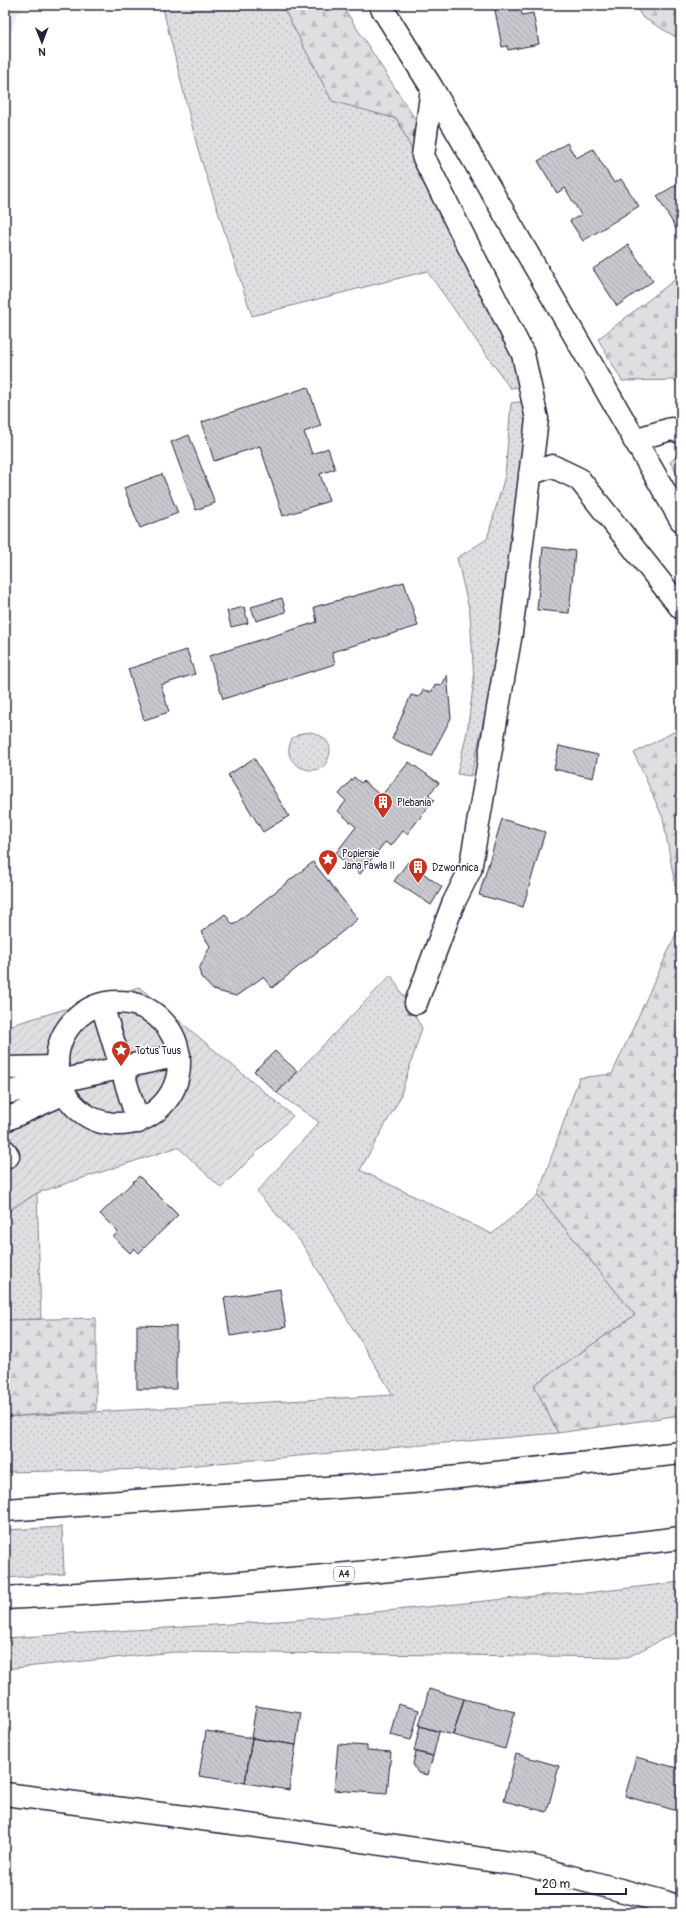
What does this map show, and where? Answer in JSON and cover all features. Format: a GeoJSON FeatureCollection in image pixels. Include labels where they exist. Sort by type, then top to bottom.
{"type":"FeatureCollection","features":[{"type":"Feature","properties":{"kind":"main road"},"geometry":{"type":"LineString","coordinates":[[380,5],[432,88],[681,520]]}},
{"type":"Feature","properties":{"kind":"main road"},"geometry":{"type":"LineString","coordinates":[[416,1004],[453,904],[470,870],[511,633],[537,419],[523,354],[423,156],[432,88]]}},
{"type":"Feature","properties":{"kind":"main road"},"geometry":{"type":"LineString","coordinates":[[634,440],[671,429],[681,432]]}},
{"type":"Feature","properties":{"kind":"main road"},"geometry":{"type":"LineString","coordinates":[[530,474],[552,466],[579,478],[681,608]]}},
{"type":"Feature","properties":{"kind":"main road"},"geometry":{"type":"LineString","coordinates":[[108,1003],[128,1003],[147,1009],[162,1020],[174,1036],[179,1055],[178,1076],[171,1096],[156,1112],[138,1122],[117,1125],[96,1120],[78,1110],[61,1080],[57,1055],[63,1037],[74,1020],[90,1009],[102,1005],[108,1003]]}},
{"type":"Feature","properties":{"kind":"main road"},"geometry":{"type":"LineString","coordinates":[[102,1005],[138,1122]]}},
{"type":"Feature","properties":{"kind":"main road"},"geometry":{"type":"LineString","coordinates":[[5,1093],[179,1055]]}},
{"type":"Feature","properties":{"kind":"main road"},"geometry":{"type":"LineString","coordinates":[[5,1068],[61,1080]]}},
{"type":"Feature","properties":{"kind":"main road"},"geometry":{"type":"LineString","coordinates":[[5,1120],[61,1080]]}},
{"type":"Feature","properties":{"kind":"main road"},"geometry":{"type":"LineString","coordinates":[[5,1510],[412,1482],[681,1453]]}},
{"type":"Feature","properties":{"kind":"main road","name":"A4"},"geometry":{"type":"LineString","coordinates":[[5,1598],[244,1583],[420,1568],[681,1538]]}},
{"type":"Feature","properties":{"kind":"main road"},"geometry":{"type":"LineString","coordinates":[[5,1794],[295,1831],[530,1866],[664,1902],[681,1908]]}},
{"type":"Feature","properties":{"kind":"shaded area"},"geometry":{"type":"Polygon","coordinates":[[[5,5],[24,5],[17,15],[12,31],[5,45],[5,5]]]}},
{"type":"Feature","properties":{"kind":"green space"},"geometry":{"type":"Polygon","coordinates":[[[162,5],[282,5],[332,100],[397,119],[511,348],[519,387],[510,388],[427,271],[252,316],[198,150],[162,5]]]}},
{"type":"Feature","properties":{"kind":"green space"},"geometry":{"type":"Polygon","coordinates":[[[282,5],[342,5],[420,127],[412,150],[397,119],[332,101],[282,5]]]}},
{"type":"Feature","properties":{"kind":"green space"},"geometry":{"type":"Polygon","coordinates":[[[635,5],[681,5],[681,40],[642,17],[635,5]]]}},
{"type":"Feature","properties":{"kind":"green space"},"geometry":{"type":"Polygon","coordinates":[[[681,275],[681,387],[675,380],[622,381],[598,339],[681,275]]]}},
{"type":"Feature","properties":{"kind":"green space"},"geometry":{"type":"Polygon","coordinates":[[[511,403],[525,403],[524,437],[496,666],[471,776],[457,774],[467,732],[474,680],[470,613],[457,558],[487,539],[505,476],[511,403]]]}},
{"type":"Feature","properties":{"kind":"green space"},"geometry":{"type":"Polygon","coordinates":[[[681,452],[681,481],[670,462],[681,452]]]}},
{"type":"Feature","properties":{"kind":"green space"},"geometry":{"type":"Polygon","coordinates":[[[681,728],[681,919],[663,818],[634,753],[681,728]]]}},
{"type":"Feature","properties":{"kind":"green space"},"geometry":{"type":"Polygon","coordinates":[[[311,732],[321,736],[328,742],[330,751],[324,766],[316,770],[301,768],[293,762],[289,753],[292,738],[302,733],[311,732]]]}},
{"type":"Feature","properties":{"kind":"green space"},"geometry":{"type":"Polygon","coordinates":[[[681,923],[681,1415],[558,1433],[534,1385],[635,1315],[538,1195],[579,1078],[612,1074],[681,923]]]}},
{"type":"Feature","properties":{"kind":"green space"},"geometry":{"type":"Polygon","coordinates":[[[391,975],[422,1028],[399,1100],[360,1170],[492,1234],[538,1195],[635,1315],[534,1385],[558,1433],[151,1469],[5,1472],[5,1417],[393,1395],[301,1242],[257,1192],[319,1122],[277,1093],[391,975]]]}},
{"type":"Feature","properties":{"kind":"green space"},"geometry":{"type":"Polygon","coordinates":[[[139,987],[293,1116],[221,1188],[178,1147],[37,1193],[5,1213],[5,1027],[139,987]]]}},
{"type":"Feature","properties":{"kind":"green space"},"geometry":{"type":"Polygon","coordinates":[[[37,1193],[41,1319],[5,1320],[5,1213],[37,1193]]]}},
{"type":"Feature","properties":{"kind":"green space"},"geometry":{"type":"Polygon","coordinates":[[[96,1318],[96,1410],[5,1417],[5,1320],[96,1318]]]}},
{"type":"Feature","properties":{"kind":"green space"},"geometry":{"type":"Polygon","coordinates":[[[62,1527],[64,1574],[5,1578],[5,1530],[62,1527]]]}},
{"type":"Feature","properties":{"kind":"green space"},"geometry":{"type":"Polygon","coordinates":[[[681,1582],[681,1630],[628,1657],[174,1652],[5,1669],[5,1638],[295,1620],[566,1593],[586,1593],[681,1582]]]}},
{"type":"Feature","properties":{"kind":"building"},"geometry":{"type":"Polygon","coordinates":[[[494,5],[520,5],[522,15],[533,13],[539,44],[508,50],[507,46],[502,47],[494,5]]]}},
{"type":"Feature","properties":{"kind":"building"},"geometry":{"type":"Polygon","coordinates":[[[567,143],[576,158],[593,149],[614,183],[621,179],[639,206],[583,241],[570,221],[581,215],[565,188],[557,193],[538,161],[567,143]]]}},
{"type":"Feature","properties":{"kind":"building"},"geometry":{"type":"Polygon","coordinates":[[[681,182],[681,237],[657,196],[681,182]]]}},
{"type":"Feature","properties":{"kind":"building"},"geometry":{"type":"Polygon","coordinates":[[[628,245],[653,281],[617,306],[593,269],[628,245]]]}},
{"type":"Feature","properties":{"kind":"building"},"geometry":{"type":"Polygon","coordinates":[[[308,387],[321,426],[304,432],[312,454],[328,448],[335,469],[320,474],[329,501],[283,516],[260,446],[214,461],[202,422],[308,387]]]}},
{"type":"Feature","properties":{"kind":"building"},"geometry":{"type":"Polygon","coordinates":[[[189,435],[215,503],[196,510],[171,442],[189,435]]]}},
{"type":"Feature","properties":{"kind":"building"},"geometry":{"type":"Polygon","coordinates":[[[162,474],[178,513],[140,528],[124,488],[162,474]]]}},
{"type":"Feature","properties":{"kind":"building"},"geometry":{"type":"Polygon","coordinates":[[[543,547],[575,551],[569,613],[537,610],[543,547]]]}},
{"type":"Feature","properties":{"kind":"building"},"geometry":{"type":"Polygon","coordinates":[[[404,582],[418,626],[332,652],[335,664],[223,699],[209,656],[317,622],[314,607],[404,582]]]}},
{"type":"Feature","properties":{"kind":"building"},"geometry":{"type":"Polygon","coordinates":[[[282,598],[286,612],[256,621],[251,607],[282,598]]]}},
{"type":"Feature","properties":{"kind":"building"},"geometry":{"type":"Polygon","coordinates":[[[244,607],[248,623],[231,627],[227,611],[244,607]]]}},
{"type":"Feature","properties":{"kind":"building"},"geometry":{"type":"Polygon","coordinates":[[[187,650],[195,674],[161,685],[169,712],[144,720],[128,669],[187,650]]]}},
{"type":"Feature","properties":{"kind":"building"},"geometry":{"type":"Polygon","coordinates":[[[447,675],[451,718],[431,756],[392,739],[411,695],[419,697],[423,690],[431,692],[436,684],[442,685],[447,675]]]}},
{"type":"Feature","properties":{"kind":"building"},"geometry":{"type":"Polygon","coordinates":[[[559,746],[598,755],[593,778],[554,769],[559,746]]]}},
{"type":"Feature","properties":{"kind":"building"},"geometry":{"type":"Polygon","coordinates":[[[254,758],[289,816],[263,832],[228,775],[254,758]]]}},
{"type":"Feature","properties":{"kind":"building","name":"Plebania"},"geometry":{"type":"Polygon","coordinates":[[[409,762],[439,783],[428,795],[434,800],[407,834],[403,831],[391,846],[385,842],[360,874],[335,854],[356,827],[338,811],[346,801],[339,794],[354,777],[361,783],[363,781],[381,796],[409,762]]]}},
{"type":"Feature","properties":{"kind":"building"},"geometry":{"type":"Polygon","coordinates":[[[502,819],[545,832],[523,907],[479,895],[502,819]]]}},
{"type":"Feature","properties":{"kind":"building"},"geometry":{"type":"Polygon","coordinates":[[[313,862],[358,919],[272,988],[263,977],[236,996],[213,990],[201,977],[199,969],[210,946],[201,932],[225,914],[233,925],[313,862]]]}},
{"type":"Feature","properties":{"kind":"building","name":"Dzwonnica"},"geometry":{"type":"Polygon","coordinates":[[[408,862],[442,887],[431,905],[394,881],[408,862]]]}},
{"type":"Feature","properties":{"kind":"building"},"geometry":{"type":"Polygon","coordinates":[[[275,1051],[297,1071],[277,1093],[254,1071],[275,1051]]]}},
{"type":"Feature","properties":{"kind":"building"},"geometry":{"type":"Polygon","coordinates":[[[139,1176],[178,1215],[139,1253],[134,1248],[130,1253],[113,1237],[118,1232],[100,1214],[139,1176]]]}},
{"type":"Feature","properties":{"kind":"building"},"geometry":{"type":"Polygon","coordinates":[[[280,1289],[286,1327],[230,1336],[224,1298],[280,1289]]]}},
{"type":"Feature","properties":{"kind":"building"},"geometry":{"type":"Polygon","coordinates":[[[137,1325],[176,1326],[176,1389],[137,1389],[137,1325]]]}},
{"type":"Feature","properties":{"kind":"building"},"geometry":{"type":"Polygon","coordinates":[[[429,1689],[464,1699],[453,1735],[419,1726],[429,1689]]]}},
{"type":"Feature","properties":{"kind":"building"},"geometry":{"type":"Polygon","coordinates":[[[464,1699],[515,1712],[505,1749],[453,1735],[464,1699]]]}},
{"type":"Feature","properties":{"kind":"building"},"geometry":{"type":"Polygon","coordinates":[[[398,1704],[419,1710],[411,1740],[390,1735],[398,1704]]]}},
{"type":"Feature","properties":{"kind":"building"},"geometry":{"type":"Polygon","coordinates":[[[256,1706],[301,1713],[296,1745],[251,1738],[256,1706]]]}},
{"type":"Feature","properties":{"kind":"building"},"geometry":{"type":"Polygon","coordinates":[[[420,1726],[439,1732],[433,1756],[414,1751],[420,1726]]]}},
{"type":"Feature","properties":{"kind":"building"},"geometry":{"type":"Polygon","coordinates":[[[206,1731],[252,1738],[245,1783],[199,1776],[206,1731]]]}},
{"type":"Feature","properties":{"kind":"building"},"geometry":{"type":"Polygon","coordinates":[[[252,1738],[296,1745],[289,1790],[245,1783],[252,1738]]]}},
{"type":"Feature","properties":{"kind":"building"},"geometry":{"type":"Polygon","coordinates":[[[338,1744],[367,1746],[367,1750],[391,1752],[387,1794],[334,1790],[338,1744]]]}},
{"type":"Feature","properties":{"kind":"building"},"geometry":{"type":"Polygon","coordinates":[[[416,1752],[433,1756],[428,1775],[418,1773],[413,1764],[416,1752]]]}},
{"type":"Feature","properties":{"kind":"building"},"geometry":{"type":"Polygon","coordinates":[[[516,1754],[559,1766],[547,1812],[504,1801],[516,1754]]]}},
{"type":"Feature","properties":{"kind":"building"},"geometry":{"type":"Polygon","coordinates":[[[636,1757],[681,1769],[681,1812],[625,1796],[636,1757]]]}},
{"type":"Feature","properties":{"kind":"building"},"geometry":{"type":"Polygon","coordinates":[[[300,1908],[326,1913],[300,1913],[300,1908]]]}},
{"type":"Feature","properties":{"kind":"place","name":"Plebania"},"geometry":{"type":"Point","coordinates":[383,819]}},
{"type":"Feature","properties":{"kind":"place","name":"Popiersie Jana Pawła II"},"geometry":{"type":"Point","coordinates":[328,876]}},
{"type":"Feature","properties":{"kind":"place","name":"Dzwonnica"},"geometry":{"type":"Point","coordinates":[418,884]}},
{"type":"Feature","properties":{"kind":"place","name":"Totus Tuus"},"geometry":{"type":"Point","coordinates":[121,1067]}}]}
